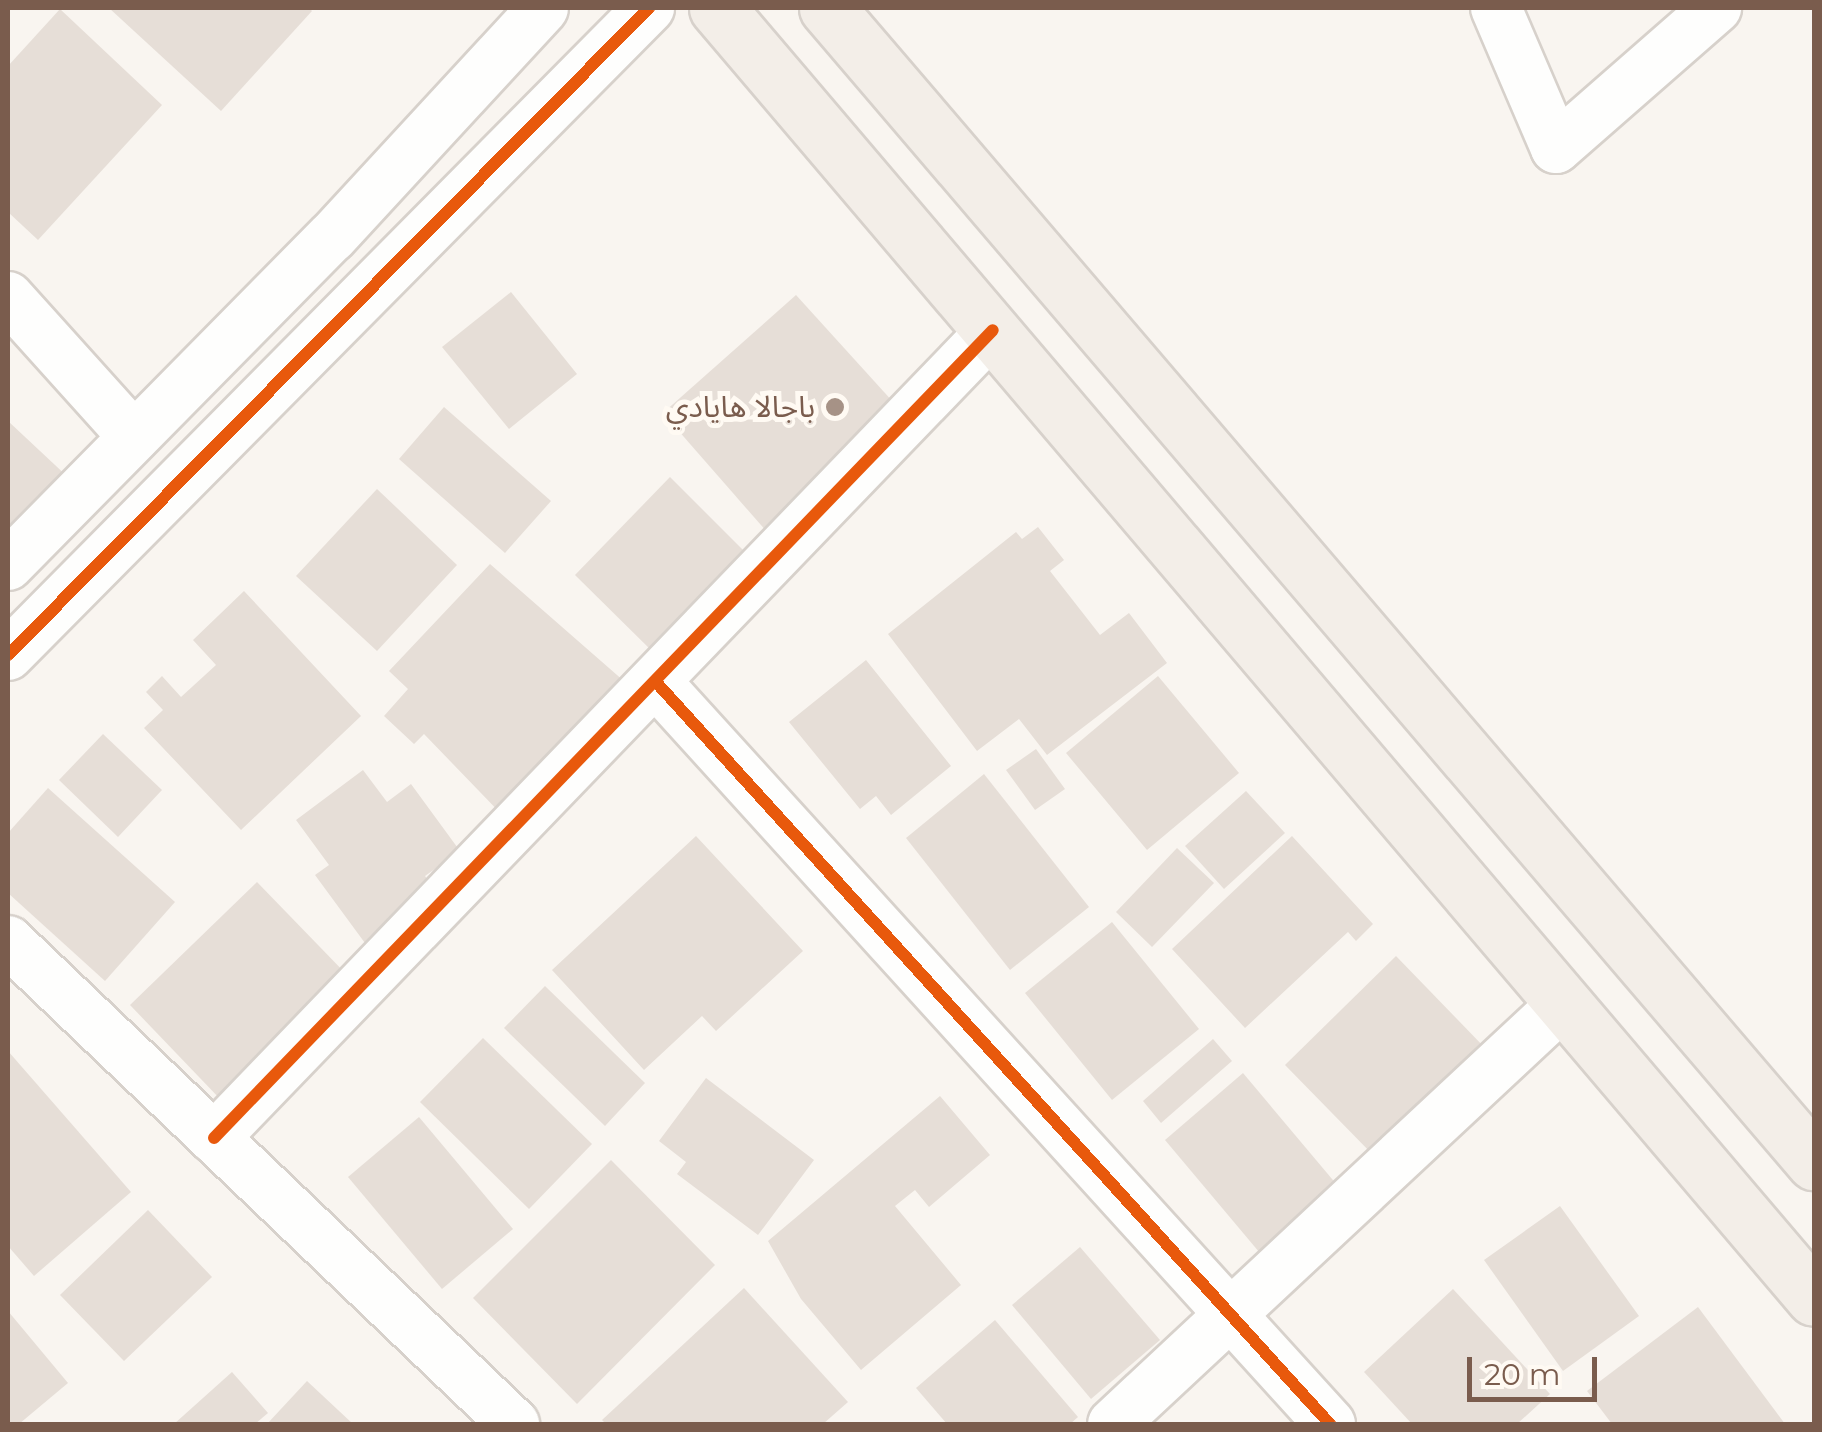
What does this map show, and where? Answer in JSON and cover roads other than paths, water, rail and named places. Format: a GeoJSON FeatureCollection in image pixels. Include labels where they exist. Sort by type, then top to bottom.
{"type":"FeatureCollection","features":[{"type":"Feature","properties":{"kind":"main road"},"geometry":{"type":"LineString","coordinates":[[718,8],[1814,1298]]}},
{"type":"Feature","properties":{"kind":"main road"},"geometry":{"type":"LineString","coordinates":[[827,8],[1814,1162]]}},
{"type":"Feature","properties":{"kind":"street"},"geometry":{"type":"LineString","coordinates":[[8,565],[332,238],[544,8]]}},
{"type":"Feature","properties":{"kind":"street"},"geometry":{"type":"LineString","coordinates":[[8,654],[649,8]]}},
{"type":"Feature","properties":{"kind":"street"},"geometry":{"type":"LineString","coordinates":[[1496,8],[1556,148],[1716,8]]}},
{"type":"Feature","properties":{"kind":"street"},"geometry":{"type":"LineString","coordinates":[[8,297],[134,437]]}},
{"type":"Feature","properties":{"kind":"street"},"geometry":{"type":"LineString","coordinates":[[214,1138],[993,330]]}},
{"type":"Feature","properties":{"kind":"street"},"geometry":{"type":"LineString","coordinates":[[655,681],[1330,1424]]}},
{"type":"Feature","properties":{"kind":"street"},"geometry":{"type":"LineString","coordinates":[[8,941],[514,1424]]}},
{"type":"Feature","properties":{"kind":"street"},"geometry":{"type":"LineString","coordinates":[[1113,1424],[1564,1002]]}},
{"type":"Feature","properties":{"kind":"place","name":"باجالا هايادي"},"geometry":{"type":"Point","coordinates":[835,407]}}]}
